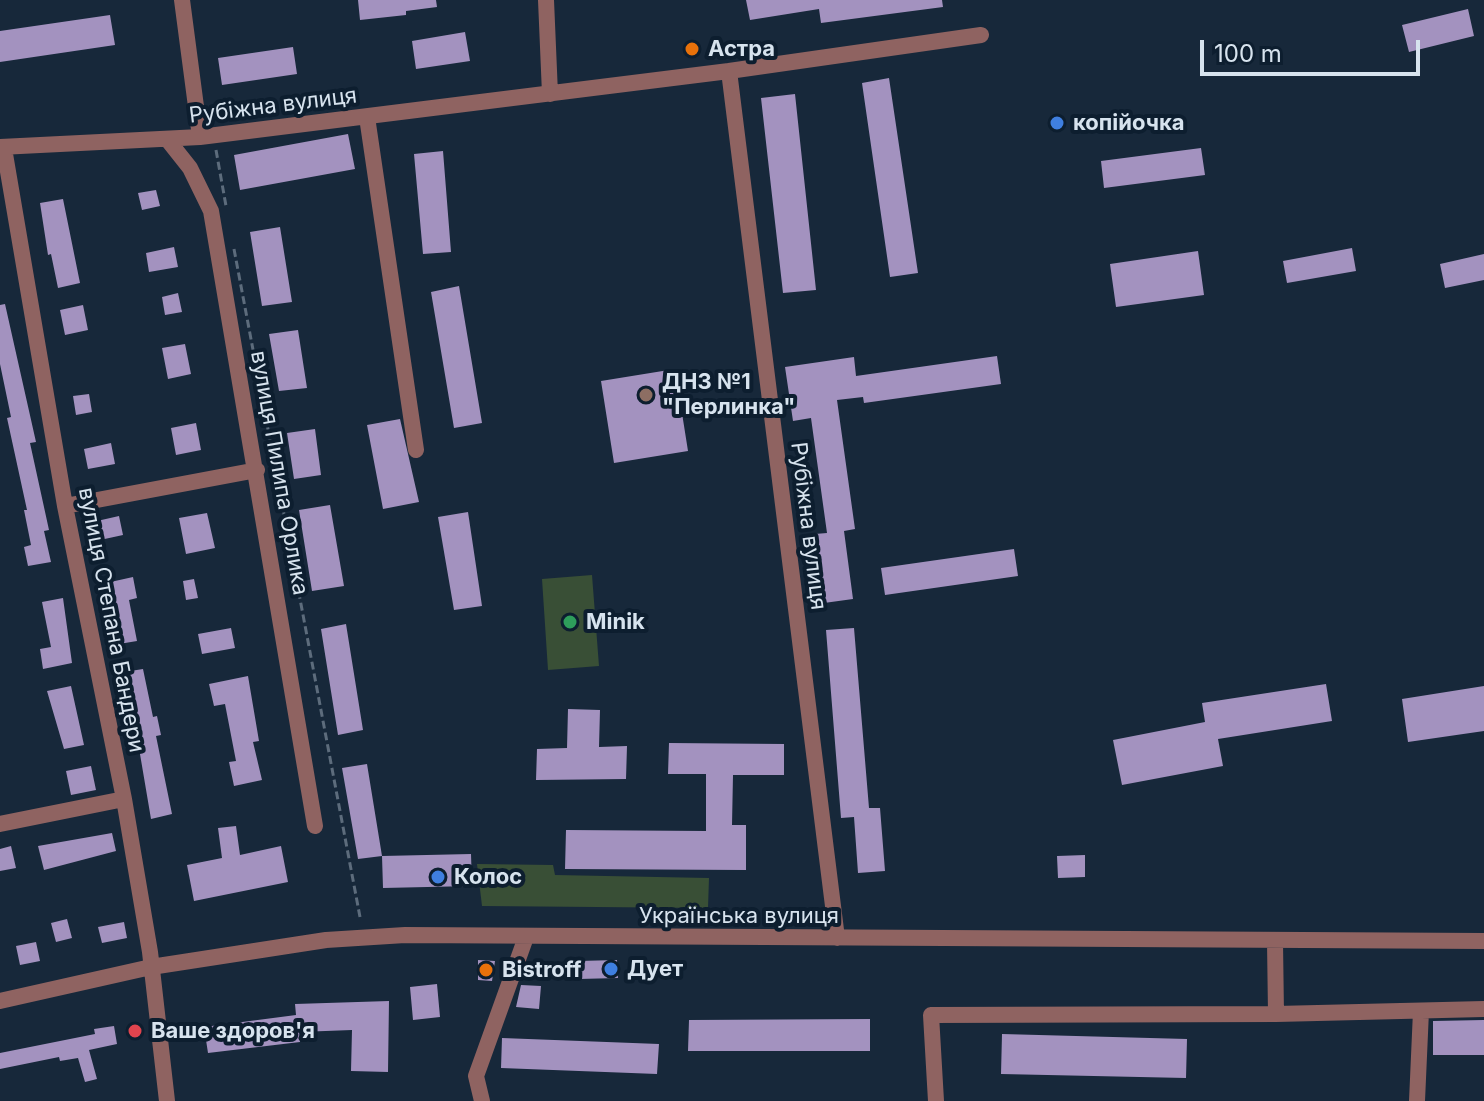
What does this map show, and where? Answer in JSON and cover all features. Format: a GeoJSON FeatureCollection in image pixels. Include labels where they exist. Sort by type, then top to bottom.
{"type":"FeatureCollection","features":[{"type":"Feature","properties":{"kind":"street"},"geometry":{"type":"LineString","coordinates":[[182,0],[207,137]]}},
{"type":"Feature","properties":{"kind":"street"},"geometry":{"type":"LineString","coordinates":[[546,0],[550,94]]}},
{"type":"Feature","properties":{"kind":"street","name":"Рубіжна вулиця"},"geometry":{"type":"LineString","coordinates":[[2,148],[207,137],[729,71],[981,35]]}},
{"type":"Feature","properties":{"kind":"street","name":"Рубіжна вулиця"},"geometry":{"type":"LineString","coordinates":[[729,71],[837,938]]}},
{"type":"Feature","properties":{"kind":"street"},"geometry":{"type":"LineString","coordinates":[[367,117],[416,450]]}},
{"type":"Feature","properties":{"kind":"street","name":"вулиця Пилипа Орлика"},"geometry":{"type":"LineString","coordinates":[[167,139],[190,168],[211,211],[315,826]]}},
{"type":"Feature","properties":{"kind":"street","name":"вулиця Степана Бандери"},"geometry":{"type":"LineString","coordinates":[[2,148],[65,506],[124,799],[151,967],[167,1101]]}},
{"type":"Feature","properties":{"kind":"street"},"geometry":{"type":"LineString","coordinates":[[65,506],[257,470]]}},
{"type":"Feature","properties":{"kind":"street"},"geometry":{"type":"LineString","coordinates":[[0,824],[124,799]]}},
{"type":"Feature","properties":{"kind":"street","name":"Українська вулиця"},"geometry":{"type":"LineString","coordinates":[[0,1001],[151,967],[326,940],[405,935],[1484,941]]}},
{"type":"Feature","properties":{"kind":"street"},"geometry":{"type":"LineString","coordinates":[[482,1101],[476,1076],[526,937]]}},
{"type":"Feature","properties":{"kind":"street"},"geometry":{"type":"LineString","coordinates":[[1275,942],[1276,1014]]}},
{"type":"Feature","properties":{"kind":"street"},"geometry":{"type":"LineString","coordinates":[[936,1101],[931,1015],[1276,1014],[1484,1009]]}},
{"type":"Feature","properties":{"kind":"street"},"geometry":{"type":"LineString","coordinates":[[1417,1101],[1421,1011]]}},
{"type":"Feature","properties":{"kind":"path"},"geometry":{"type":"LineString","coordinates":[[207,137],[228,214]]}},
{"type":"Feature","properties":{"kind":"path"},"geometry":{"type":"LineString","coordinates":[[234,245],[360,917]]}},
{"type":"Feature","properties":{"kind":"green space","name":"Minik"},"geometry":{"type":"Polygon","coordinates":[[[592,575],[599,666],[548,670],[542,579],[592,575]]]}},
{"type":"Feature","properties":{"kind":"green space"},"geometry":{"type":"Polygon","coordinates":[[[477,864],[553,865],[555,875],[709,878],[708,908],[482,906],[477,864]]]}},
{"type":"Feature","properties":{"kind":"building"},"geometry":{"type":"Polygon","coordinates":[[[358,0],[436,0],[437,7],[406,11],[406,15],[360,20],[358,0]]]}},
{"type":"Feature","properties":{"kind":"building"},"geometry":{"type":"Polygon","coordinates":[[[746,0],[942,0],[943,7],[821,23],[819,9],[750,20],[746,0]]]}},
{"type":"Feature","properties":{"kind":"building"},"geometry":{"type":"Polygon","coordinates":[[[1468,9],[1474,36],[1409,52],[1402,25],[1468,9]]]}},
{"type":"Feature","properties":{"kind":"building"},"geometry":{"type":"Polygon","coordinates":[[[110,15],[115,45],[0,62],[0,31],[110,15]]]}},
{"type":"Feature","properties":{"kind":"building"},"geometry":{"type":"Polygon","coordinates":[[[465,32],[470,61],[416,69],[412,41],[465,32]]]}},
{"type":"Feature","properties":{"kind":"building"},"geometry":{"type":"Polygon","coordinates":[[[293,47],[297,74],[222,85],[218,58],[293,47]]]}},
{"type":"Feature","properties":{"kind":"building"},"geometry":{"type":"Polygon","coordinates":[[[889,78],[918,273],[890,277],[862,83],[889,78]]]}},
{"type":"Feature","properties":{"kind":"building"},"geometry":{"type":"Polygon","coordinates":[[[795,94],[816,290],[783,293],[761,98],[795,94]]]}},
{"type":"Feature","properties":{"kind":"building"},"geometry":{"type":"Polygon","coordinates":[[[348,134],[355,169],[240,190],[234,155],[348,134]]]}},
{"type":"Feature","properties":{"kind":"building"},"geometry":{"type":"Polygon","coordinates":[[[1201,148],[1205,175],[1104,188],[1101,161],[1201,148]]]}},
{"type":"Feature","properties":{"kind":"building"},"geometry":{"type":"Polygon","coordinates":[[[443,151],[451,252],[423,254],[414,154],[443,151]]]}},
{"type":"Feature","properties":{"kind":"building"},"geometry":{"type":"Polygon","coordinates":[[[156,190],[160,206],[142,210],[138,193],[156,190]]]}},
{"type":"Feature","properties":{"kind":"building"},"geometry":{"type":"Polygon","coordinates":[[[63,199],[80,283],[58,288],[51,254],[48,255],[40,203],[63,199]]]}},
{"type":"Feature","properties":{"kind":"building"},"geometry":{"type":"Polygon","coordinates":[[[280,227],[292,302],[262,306],[250,232],[280,227]]]}},
{"type":"Feature","properties":{"kind":"building"},"geometry":{"type":"Polygon","coordinates":[[[174,247],[178,267],[149,272],[146,253],[174,247]]]}},
{"type":"Feature","properties":{"kind":"building"},"geometry":{"type":"Polygon","coordinates":[[[1352,248],[1356,271],[1287,283],[1283,261],[1352,248]]]}},
{"type":"Feature","properties":{"kind":"building"},"geometry":{"type":"Polygon","coordinates":[[[1198,251],[1204,295],[1116,307],[1110,264],[1198,251]]]}},
{"type":"Feature","properties":{"kind":"building"},"geometry":{"type":"Polygon","coordinates":[[[1484,254],[1484,280],[1445,288],[1440,264],[1484,254]]]}},
{"type":"Feature","properties":{"kind":"building"},"geometry":{"type":"Polygon","coordinates":[[[459,286],[482,423],[454,428],[431,292],[459,286]]]}},
{"type":"Feature","properties":{"kind":"building"},"geometry":{"type":"Polygon","coordinates":[[[178,293],[182,312],[165,315],[162,297],[178,293]]]}},
{"type":"Feature","properties":{"kind":"building"},"geometry":{"type":"Polygon","coordinates":[[[5,304],[36,442],[30,443],[49,530],[44,531],[51,562],[28,566],[24,547],[31,545],[24,510],[27,510],[7,418],[11,417],[0,364],[0,305],[5,304]]]}},
{"type":"Feature","properties":{"kind":"building"},"geometry":{"type":"Polygon","coordinates":[[[83,305],[88,330],[65,335],[60,310],[83,305]]]}},
{"type":"Feature","properties":{"kind":"building"},"geometry":{"type":"Polygon","coordinates":[[[298,330],[307,388],[279,391],[269,334],[298,330]]]}},
{"type":"Feature","properties":{"kind":"building"},"geometry":{"type":"Polygon","coordinates":[[[185,344],[191,374],[168,379],[162,348],[185,344]]]}},
{"type":"Feature","properties":{"kind":"building"},"geometry":{"type":"Polygon","coordinates":[[[997,356],[1001,384],[864,403],[863,397],[837,400],[855,529],[844,531],[853,599],[824,603],[815,534],[827,533],[811,418],[793,421],[785,367],[854,357],[856,376],[997,356]]]}},
{"type":"Feature","properties":{"kind":"building"},"geometry":{"type":"Polygon","coordinates":[[[675,369],[688,451],[614,463],[601,381],[675,369]]]}},
{"type":"Feature","properties":{"kind":"building"},"geometry":{"type":"Polygon","coordinates":[[[89,394],[92,412],[76,415],[73,396],[89,394]]]}},
{"type":"Feature","properties":{"kind":"building"},"geometry":{"type":"Polygon","coordinates":[[[400,419],[419,502],[383,509],[367,425],[400,419]]]}},
{"type":"Feature","properties":{"kind":"building"},"geometry":{"type":"Polygon","coordinates":[[[196,423],[201,450],[176,455],[171,428],[196,423]]]}},
{"type":"Feature","properties":{"kind":"building"},"geometry":{"type":"Polygon","coordinates":[[[315,429],[321,475],[294,479],[287,433],[315,429]]]}},
{"type":"Feature","properties":{"kind":"building"},"geometry":{"type":"Polygon","coordinates":[[[111,443],[115,464],[88,469],[84,449],[111,443]]]}},
{"type":"Feature","properties":{"kind":"building"},"geometry":{"type":"Polygon","coordinates":[[[330,505],[344,586],[312,591],[299,510],[330,505]]]}},
{"type":"Feature","properties":{"kind":"building"},"geometry":{"type":"Polygon","coordinates":[[[468,512],[482,606],[454,610],[438,517],[468,512]]]}},
{"type":"Feature","properties":{"kind":"building"},"geometry":{"type":"Polygon","coordinates":[[[207,513],[215,548],[186,554],[179,518],[207,513]]]}},
{"type":"Feature","properties":{"kind":"building"},"geometry":{"type":"Polygon","coordinates":[[[119,516],[123,535],[100,540],[97,521],[119,516]]]}},
{"type":"Feature","properties":{"kind":"building"},"geometry":{"type":"Polygon","coordinates":[[[1014,549],[1018,576],[885,595],[881,568],[1014,549]]]}},
{"type":"Feature","properties":{"kind":"building"},"geometry":{"type":"Polygon","coordinates":[[[133,577],[137,598],[129,600],[137,641],[119,644],[106,583],[133,577]]]}},
{"type":"Feature","properties":{"kind":"building"},"geometry":{"type":"Polygon","coordinates":[[[194,579],[198,598],[186,600],[183,581],[194,579]]]}},
{"type":"Feature","properties":{"kind":"building"},"geometry":{"type":"Polygon","coordinates":[[[63,598],[72,663],[43,669],[40,649],[51,647],[42,602],[63,598]]]}},
{"type":"Feature","properties":{"kind":"building"},"geometry":{"type":"Polygon","coordinates":[[[346,624],[363,730],[338,735],[321,629],[346,624]]]}},
{"type":"Feature","properties":{"kind":"building"},"geometry":{"type":"Polygon","coordinates":[[[231,628],[235,648],[202,654],[198,634],[231,628]]]}},
{"type":"Feature","properties":{"kind":"building"},"geometry":{"type":"Polygon","coordinates":[[[854,628],[869,808],[880,808],[885,871],[858,873],[854,817],[841,818],[826,630],[854,628]]]}},
{"type":"Feature","properties":{"kind":"building"},"geometry":{"type":"Polygon","coordinates":[[[143,669],[153,717],[157,716],[161,735],[156,736],[172,814],[151,819],[131,701],[124,703],[118,673],[143,669]]]}},
{"type":"Feature","properties":{"kind":"building"},"geometry":{"type":"Polygon","coordinates":[[[248,676],[259,741],[253,742],[262,780],[234,786],[229,762],[236,761],[225,704],[214,706],[209,684],[248,676]]]}},
{"type":"Feature","properties":{"kind":"building"},"geometry":{"type":"Polygon","coordinates":[[[1326,684],[1332,721],[1218,739],[1223,766],[1122,785],[1113,740],[1205,722],[1202,703],[1326,684]]]}},
{"type":"Feature","properties":{"kind":"building"},"geometry":{"type":"Polygon","coordinates":[[[71,686],[84,745],[64,749],[47,691],[71,686]]]}},
{"type":"Feature","properties":{"kind":"building"},"geometry":{"type":"Polygon","coordinates":[[[1484,686],[1484,731],[1408,742],[1402,699],[1484,686]]]}},
{"type":"Feature","properties":{"kind":"building"},"geometry":{"type":"Polygon","coordinates":[[[568,709],[600,710],[599,747],[627,746],[626,779],[536,780],[537,749],[567,748],[568,709]]]}},
{"type":"Feature","properties":{"kind":"building"},"geometry":{"type":"Polygon","coordinates":[[[669,743],[784,744],[784,775],[733,775],[732,825],[746,825],[746,870],[565,869],[566,830],[706,831],[706,774],[668,774],[669,743]]]}},
{"type":"Feature","properties":{"kind":"building"},"geometry":{"type":"Polygon","coordinates":[[[367,764],[382,856],[358,859],[342,768],[367,764]]]}},
{"type":"Feature","properties":{"kind":"building"},"geometry":{"type":"Polygon","coordinates":[[[91,766],[96,790],[71,795],[66,771],[91,766]]]}},
{"type":"Feature","properties":{"kind":"building"},"geometry":{"type":"Polygon","coordinates":[[[236,826],[240,855],[281,846],[288,882],[194,901],[187,865],[222,858],[218,828],[236,826]]]}},
{"type":"Feature","properties":{"kind":"building"},"geometry":{"type":"Polygon","coordinates":[[[112,833],[116,851],[44,870],[38,846],[112,833]]]}},
{"type":"Feature","properties":{"kind":"building"},"geometry":{"type":"Polygon","coordinates":[[[11,846],[16,868],[0,871],[0,849],[11,846]]]}},
{"type":"Feature","properties":{"kind":"building"},"geometry":{"type":"Polygon","coordinates":[[[471,854],[472,886],[383,888],[382,856],[471,854]]]}},
{"type":"Feature","properties":{"kind":"building"},"geometry":{"type":"Polygon","coordinates":[[[1085,855],[1085,877],[1058,878],[1057,856],[1085,855]]]}},
{"type":"Feature","properties":{"kind":"building"},"geometry":{"type":"Polygon","coordinates":[[[67,919],[72,938],[56,942],[51,923],[67,919]]]}},
{"type":"Feature","properties":{"kind":"building"},"geometry":{"type":"Polygon","coordinates":[[[124,922],[127,938],[102,943],[98,927],[124,922]]]}},
{"type":"Feature","properties":{"kind":"building"},"geometry":{"type":"Polygon","coordinates":[[[36,942],[40,961],[20,965],[16,946],[36,942]]]}},
{"type":"Feature","properties":{"kind":"building","name":"Bistroff"},"geometry":{"type":"Polygon","coordinates":[[[478,960],[495,961],[492,981],[478,980],[478,960]]]}},
{"type":"Feature","properties":{"kind":"building"},"geometry":{"type":"Polygon","coordinates":[[[617,960],[618,978],[579,979],[578,961],[617,960]]]}},
{"type":"Feature","properties":{"kind":"building"},"geometry":{"type":"Polygon","coordinates":[[[437,984],[440,1017],[413,1020],[410,987],[437,984]]]}},
{"type":"Feature","properties":{"kind":"building"},"geometry":{"type":"Polygon","coordinates":[[[521,985],[541,986],[539,1009],[516,1007],[521,985]]]}},
{"type":"Feature","properties":{"kind":"building"},"geometry":{"type":"Polygon","coordinates":[[[389,1001],[388,1072],[351,1071],[352,1030],[299,1032],[300,1042],[208,1053],[204,1027],[296,1015],[295,1004],[389,1001]]]}},
{"type":"Feature","properties":{"kind":"building"},"geometry":{"type":"Polygon","coordinates":[[[870,1019],[870,1051],[688,1051],[689,1020],[870,1019]]]}},
{"type":"Feature","properties":{"kind":"building"},"geometry":{"type":"Polygon","coordinates":[[[1484,1020],[1484,1055],[1433,1055],[1433,1021],[1484,1020]]]}},
{"type":"Feature","properties":{"kind":"building"},"geometry":{"type":"Polygon","coordinates":[[[114,1026],[117,1044],[89,1050],[97,1079],[85,1082],[78,1058],[60,1061],[59,1057],[0,1069],[0,1053],[95,1034],[94,1029],[114,1026]]]}},
{"type":"Feature","properties":{"kind":"building"},"geometry":{"type":"Polygon","coordinates":[[[1002,1034],[1187,1039],[1186,1078],[1001,1074],[1002,1034]]]}},
{"type":"Feature","properties":{"kind":"building"},"geometry":{"type":"Polygon","coordinates":[[[502,1038],[659,1044],[657,1074],[501,1068],[502,1038]]]}},
{"type":"Feature","properties":{"kind":"place","name":"Астра"},"geometry":{"type":"Point","coordinates":[692,49]}},
{"type":"Feature","properties":{"kind":"place","name":"копійочка"},"geometry":{"type":"Point","coordinates":[1057,123]}},
{"type":"Feature","properties":{"kind":"place","name":"ДНЗ №1 \"Перлинка\""},"geometry":{"type":"Point","coordinates":[646,395]}},
{"type":"Feature","properties":{"kind":"place","name":"Minik"},"geometry":{"type":"Point","coordinates":[570,622]}},
{"type":"Feature","properties":{"kind":"place","name":"Колос"},"geometry":{"type":"Point","coordinates":[438,877]}},
{"type":"Feature","properties":{"kind":"place","name":"Дует"},"geometry":{"type":"Point","coordinates":[611,969]}},
{"type":"Feature","properties":{"kind":"place","name":"Bistroff"},"geometry":{"type":"Point","coordinates":[486,970]}},
{"type":"Feature","properties":{"kind":"place","name":"Ваше здоров'я"},"geometry":{"type":"Point","coordinates":[135,1031]}}]}
